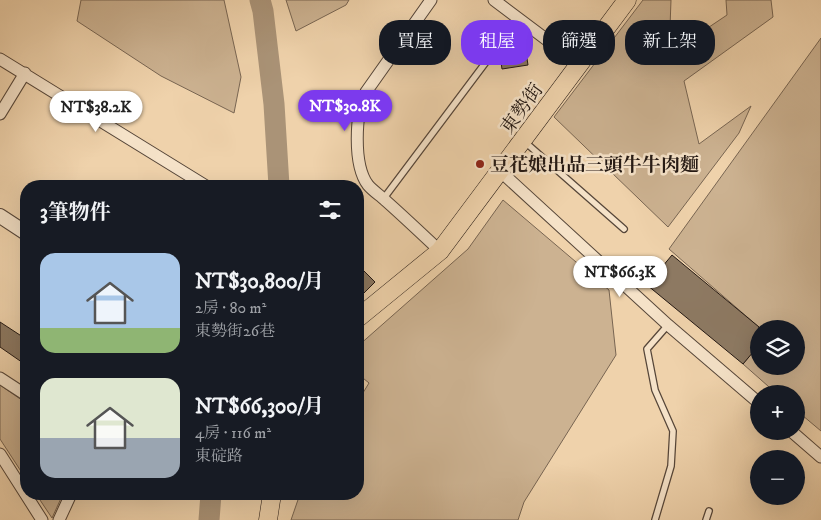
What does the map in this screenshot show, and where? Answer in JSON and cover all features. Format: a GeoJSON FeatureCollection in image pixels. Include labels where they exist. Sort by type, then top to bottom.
{"type":"FeatureCollection","features":[{"type":"Feature","properties":{"kind":"main road","name":"東勢街"},"geometry":{"type":"LineString","coordinates":[[612,20],[627,0]]}},
{"type":"Feature","properties":{"kind":"main road","name":"東勢街"},"geometry":{"type":"LineString","coordinates":[[364,313],[440,251],[578,65]]}},
{"type":"Feature","properties":{"kind":"main road"},"geometry":{"type":"LineString","coordinates":[[268,520],[271,500]]}},
{"type":"Feature","properties":{"kind":"street"},"geometry":{"type":"LineString","coordinates":[[431,0],[366,92],[361,102],[358,144],[361,170],[368,186],[384,198],[440,251]]}},
{"type":"Feature","properties":{"kind":"street"},"geometry":{"type":"LineString","coordinates":[[494,0],[543,37]]}},
{"type":"Feature","properties":{"kind":"street"},"geometry":{"type":"LineString","coordinates":[[0,59],[196,180]]}},
{"type":"Feature","properties":{"kind":"street"},"geometry":{"type":"LineString","coordinates":[[0,114],[25,73]]}},
{"type":"Feature","properties":{"kind":"street"},"geometry":{"type":"LineString","coordinates":[[500,171],[668,325],[750,395]]}},
{"type":"Feature","properties":{"kind":"street"},"geometry":{"type":"LineString","coordinates":[[0,216],[20,229]]}},
{"type":"Feature","properties":{"kind":"street"},"geometry":{"type":"LineString","coordinates":[[0,378],[20,391]]}},
{"type":"Feature","properties":{"kind":"street"},"geometry":{"type":"LineString","coordinates":[[801,440],[821,457]]}},
{"type":"Feature","properties":{"kind":"street"},"geometry":{"type":"LineString","coordinates":[[0,454],[20,485]]}},
{"type":"Feature","properties":{"kind":"street"},"geometry":{"type":"LineString","coordinates":[[29,500],[42,520]]}},
{"type":"Feature","properties":{"kind":"street"},"geometry":{"type":"LineString","coordinates":[[59,520],[68,500]]}},
{"type":"Feature","properties":{"kind":"lane"},"geometry":{"type":"LineString","coordinates":[[384,198],[484,65]]}},
{"type":"Feature","properties":{"kind":"lane"},"geometry":{"type":"LineString","coordinates":[[523,140],[624,230]]}},
{"type":"Feature","properties":{"kind":"lane"},"geometry":{"type":"LineString","coordinates":[[655,520],[671,466],[673,431],[655,390],[647,349],[668,325]]}},
{"type":"Feature","properties":{"kind":"lane"},"geometry":{"type":"LineString","coordinates":[[706,520],[709,511]]}},
{"type":"Feature","properties":{"kind":"shaded area"},"geometry":{"type":"Polygon","coordinates":[[[81,0],[224,0],[241,77],[234,113],[161,76],[77,21],[81,0]]]}},
{"type":"Feature","properties":{"kind":"shaded area"},"geometry":{"type":"Polygon","coordinates":[[[286,0],[349,0],[346,5],[296,31],[286,0]]]}},
{"type":"Feature","properties":{"kind":"shaded area"},"geometry":{"type":"Polygon","coordinates":[[[643,0],[671,0],[670,20],[628,20],[643,0]]]}},
{"type":"Feature","properties":{"kind":"shaded area"},"geometry":{"type":"Polygon","coordinates":[[[726,0],[771,0],[773,17],[715,59],[715,23],[727,15],[726,0]]]}},
{"type":"Feature","properties":{"kind":"shaded area"},"geometry":{"type":"Polygon","coordinates":[[[625,24],[625,65],[706,65],[684,81],[699,144],[751,106],[739,133],[668,227],[554,117],[594,65],[615,65],[615,37],[625,24]]]}},
{"type":"Feature","properties":{"kind":"shaded area"},"geometry":{"type":"Polygon","coordinates":[[[821,38],[821,431],[805,418],[805,385],[767,385],[755,375],[805,375],[805,320],[751,320],[669,249],[821,38]]]}},
{"type":"Feature","properties":{"kind":"shaded area"},"geometry":{"type":"Polygon","coordinates":[[[503,200],[609,290],[616,355],[524,502],[518,520],[291,520],[298,500],[364,500],[364,391],[369,383],[364,379],[364,341],[468,249],[503,200]]]}},
{"type":"Feature","properties":{"kind":"shaded area"},"geometry":{"type":"Polygon","coordinates":[[[750,356],[750,370],[743,364],[750,356]]]}},
{"type":"Feature","properties":{"kind":"shaded area"},"geometry":{"type":"Polygon","coordinates":[[[0,385],[20,399],[20,470],[0,439],[0,385]]]}},
{"type":"Feature","properties":{"kind":"shaded area"},"geometry":{"type":"Polygon","coordinates":[[[40,500],[60,500],[52,518],[40,500]]]}},
{"type":"Feature","properties":{"kind":"building"},"geometry":{"type":"Polygon","coordinates":[[[501,65],[528,65],[502,69],[501,65]]]}},
{"type":"Feature","properties":{"kind":"building"},"geometry":{"type":"Polygon","coordinates":[[[672,255],[751,320],[750,356],[743,364],[647,285],[672,255]]]}},
{"type":"Feature","properties":{"kind":"building"},"geometry":{"type":"Polygon","coordinates":[[[364,271],[375,282],[364,293],[364,271]]]}},
{"type":"Feature","properties":{"kind":"building"},"geometry":{"type":"Polygon","coordinates":[[[0,322],[20,335],[20,361],[0,347],[0,322]]]}},
{"type":"Feature","properties":{"kind":"waterway"},"geometry":{"type":"LineString","coordinates":[[260,0],[263,11],[274,104],[279,180]]}},
{"type":"Feature","properties":{"kind":"waterway"},"geometry":{"type":"LineString","coordinates":[[209,520],[211,500]]}},
{"type":"Feature","properties":{"kind":"place","name":"豆花娘出品三頭牛牛肉麵"},"geometry":{"type":"Point","coordinates":[480,164]}}]}
